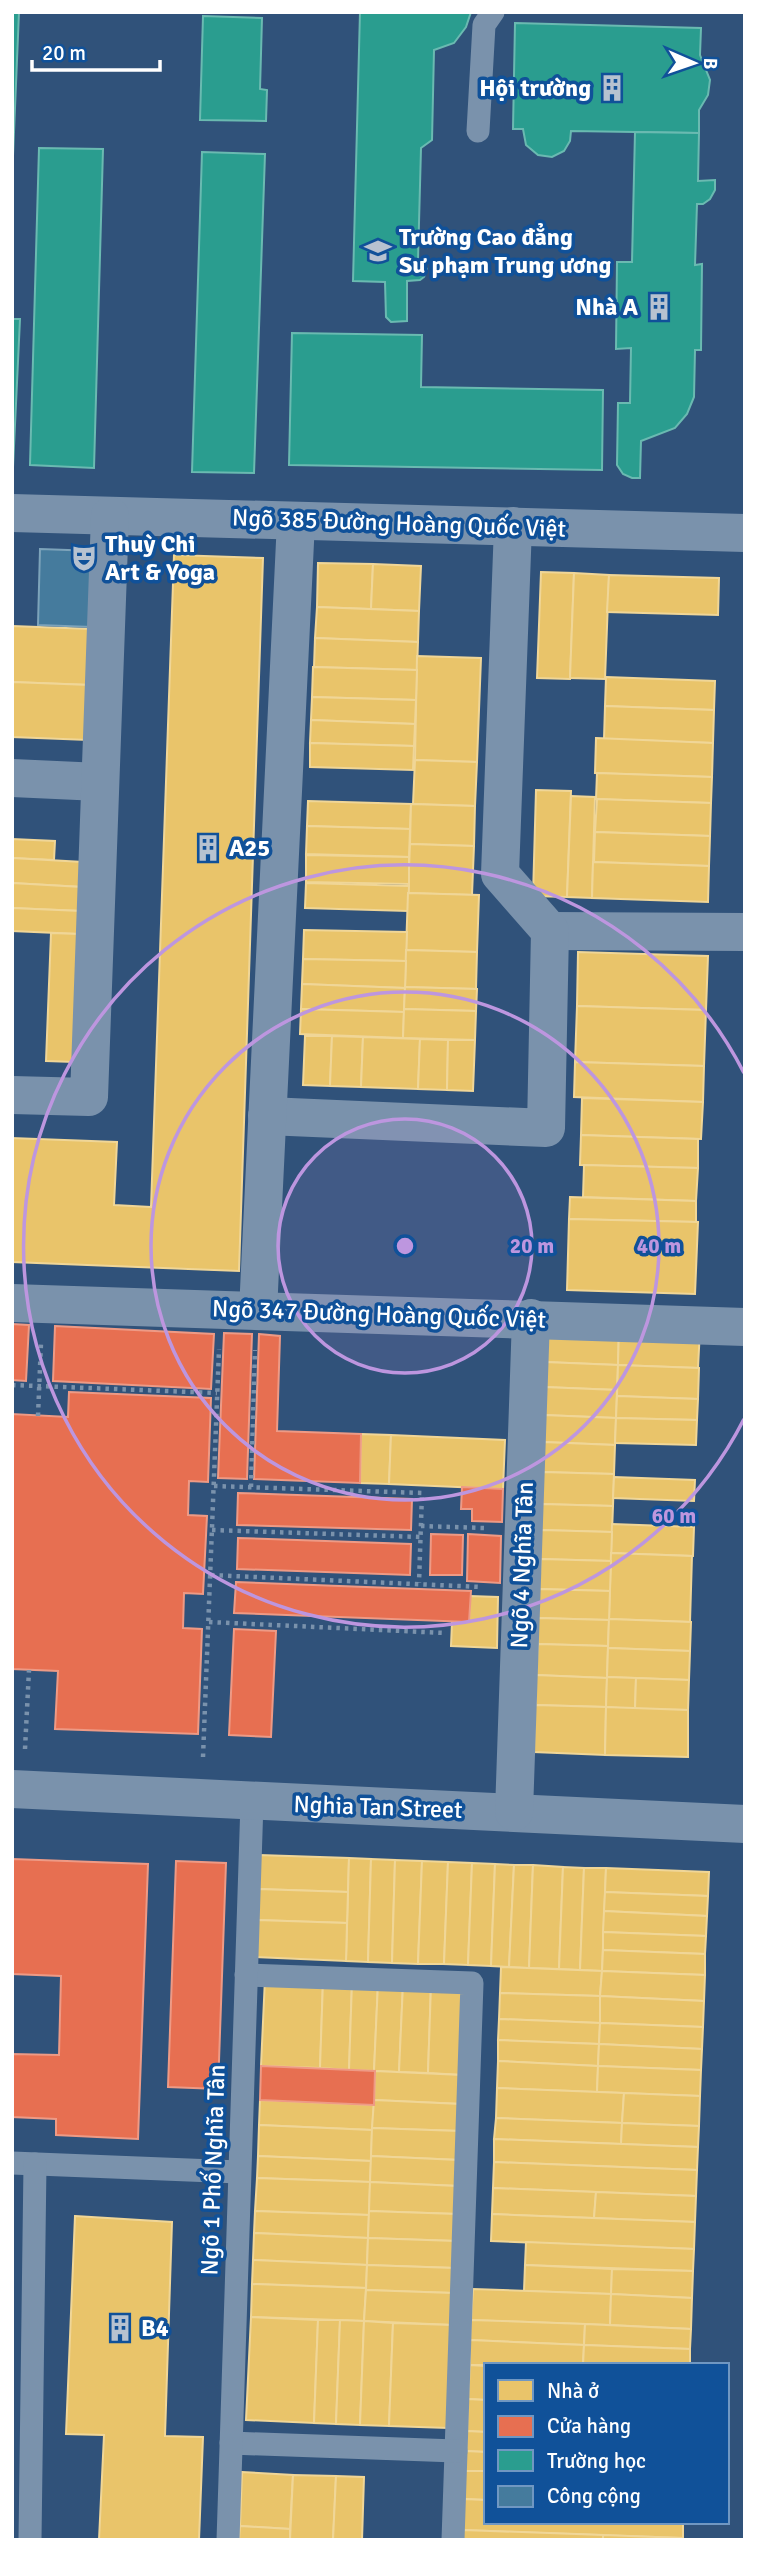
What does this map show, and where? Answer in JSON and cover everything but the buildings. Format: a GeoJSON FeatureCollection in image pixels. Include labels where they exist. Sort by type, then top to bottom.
{"type":"FeatureCollection","features":[{"type":"Feature","properties":{"kind":"street","name":"Ngõ 385 Đường Hoàng Quốc Việt"},"geometry":{"type":"LineString","coordinates":[[12,513],[745,533]]}},
{"type":"Feature","properties":{"kind":"street"},"geometry":{"type":"LineString","coordinates":[[12,1095],[89,1097],[110,516]]}},
{"type":"Feature","properties":{"kind":"street"},"geometry":{"type":"LineString","coordinates":[[257,1325],[296,521]]}},
{"type":"Feature","properties":{"kind":"street"},"geometry":{"type":"LineString","coordinates":[[267,1116],[547,1128],[550,931],[500,874],[513,526]]}},
{"type":"Feature","properties":{"kind":"street"},"geometry":{"type":"LineString","coordinates":[[12,778],[100,782]]}},
{"type":"Feature","properties":{"kind":"street"},"geometry":{"type":"LineString","coordinates":[[550,931],[745,932]]}},
{"type":"Feature","properties":{"kind":"street","name":"Ngõ 347 Đường Hoàng Quốc Việt"},"geometry":{"type":"LineString","coordinates":[[27,1303],[220,1310],[257,1325],[531,1318],[745,1327]]}},
{"type":"Feature","properties":{"kind":"street","name":"Ngõ 4 Nghĩa Tân"},"geometry":{"type":"LineString","coordinates":[[514,1812],[531,1318]]}},
{"type":"Feature","properties":{"kind":"street","name":"Nghia Tan Street"},"geometry":{"type":"LineString","coordinates":[[18,1789],[745,1824]]}},
{"type":"Feature","properties":{"kind":"lane"},"geometry":{"type":"LineString","coordinates":[[478,131],[484,25],[493,12]]}},
{"type":"Feature","properties":{"kind":"lane","name":"Ngõ 1 Phố Nghĩa Tân"},"geometry":{"type":"LineString","coordinates":[[228,2540],[252,1802]]}},
{"type":"Feature","properties":{"kind":"lane"},"geometry":{"type":"LineString","coordinates":[[246,1975],[472,1983],[453,2540]]}},
{"type":"Feature","properties":{"kind":"lane"},"geometry":{"type":"LineString","coordinates":[[30,2540],[24,2164],[239,2172]]}},
{"type":"Feature","properties":{"kind":"lane"},"geometry":{"type":"LineString","coordinates":[[231,2443],[456,2451]]}},
{"type":"Feature","properties":{"kind":"path"},"geometry":{"type":"LineString","coordinates":[[27,1303],[39,1386],[38,1416]]}},
{"type":"Feature","properties":{"kind":"path"},"geometry":{"type":"LineString","coordinates":[[202,1799],[220,1310]]}},
{"type":"Feature","properties":{"kind":"path"},"geometry":{"type":"LineString","coordinates":[[251,1487],[257,1325]]}},
{"type":"Feature","properties":{"kind":"path"},"geometry":{"type":"LineString","coordinates":[[12,1385],[217,1393]]}},
{"type":"Feature","properties":{"kind":"path"},"geometry":{"type":"LineString","coordinates":[[214,1486],[422,1493],[419,1583]]}},
{"type":"Feature","properties":{"kind":"path"},"geometry":{"type":"LineString","coordinates":[[421,1525],[502,1528],[523,1526]]}},
{"type":"Feature","properties":{"kind":"path"},"geometry":{"type":"LineString","coordinates":[[212,1530],[420,1537]]}},
{"type":"Feature","properties":{"kind":"path"},"geometry":{"type":"LineString","coordinates":[[210,1575],[472,1585],[499,1591],[520,1591]]}},
{"type":"Feature","properties":{"kind":"path"},"geometry":{"type":"LineString","coordinates":[[209,1622],[445,1633]]}},
{"type":"Feature","properties":{"kind":"path"},"geometry":{"type":"LineString","coordinates":[[18,1789],[29,1670]]}},
{"type":"Feature","properties":{"kind":"place","name":"Hội trường"},"geometry":{"type":"Point","coordinates":[612,88]}},
{"type":"Feature","properties":{"kind":"place","name":"Trường Cao đẳng Sư phạm Trung ương"},"geometry":{"type":"Point","coordinates":[378,251]}},
{"type":"Feature","properties":{"kind":"place","name":"Nhà A"},"geometry":{"type":"Point","coordinates":[659,307]}},
{"type":"Feature","properties":{"kind":"place","name":"Thuỳ Chi Art & Yoga"},"geometry":{"type":"Point","coordinates":[84,558]}},
{"type":"Feature","properties":{"kind":"place","name":"A25"},"geometry":{"type":"Point","coordinates":[208,848]}},
{"type":"Feature","properties":{"kind":"place","name":"B4"},"geometry":{"type":"Point","coordinates":[120,2328]}}]}
